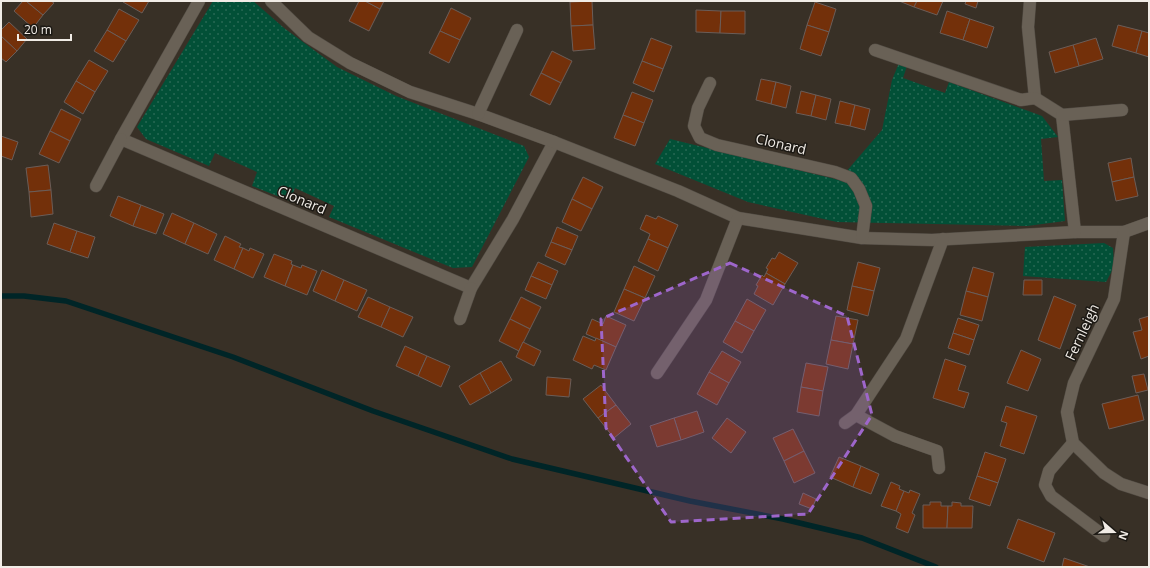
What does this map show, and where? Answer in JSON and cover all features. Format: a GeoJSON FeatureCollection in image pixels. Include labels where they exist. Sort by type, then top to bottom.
{"type":"FeatureCollection","features":[{"type":"Feature","properties":{"kind":"street"},"geometry":{"type":"LineString","coordinates":[[96,186],[121,138],[199,1]]}},
{"type":"Feature","properties":{"kind":"street"},"geometry":{"type":"LineString","coordinates":[[271,1],[308,37],[350,63],[410,92],[478,114],[554,142],[678,191],[738,218],[862,238],[932,240],[1075,232],[1124,232],[1149,223]]}},
{"type":"Feature","properties":{"kind":"street"},"geometry":{"type":"LineString","coordinates":[[1030,1],[1028,27],[1035,98]]}},
{"type":"Feature","properties":{"kind":"street"},"geometry":{"type":"LineString","coordinates":[[478,114],[517,30]]}},
{"type":"Feature","properties":{"kind":"street"},"geometry":{"type":"LineString","coordinates":[[875,50],[1021,100],[1035,98],[1062,115],[1122,110]]}},
{"type":"Feature","properties":{"kind":"street","name":"Clonard"},"geometry":{"type":"LineString","coordinates":[[710,83],[698,108],[694,126],[700,138],[716,145],[835,172],[851,178],[859,189],[866,206],[862,238]]}},
{"type":"Feature","properties":{"kind":"street"},"geometry":{"type":"LineString","coordinates":[[1062,115],[1075,232]]}},
{"type":"Feature","properties":{"kind":"street","name":"Clonard"},"geometry":{"type":"LineString","coordinates":[[121,138],[471,288]]}},
{"type":"Feature","properties":{"kind":"street"},"geometry":{"type":"LineString","coordinates":[[460,319],[471,288],[513,219],[554,142]]}},
{"type":"Feature","properties":{"kind":"street"},"geometry":{"type":"LineString","coordinates":[[657,373],[706,300],[738,218]]}},
{"type":"Feature","properties":{"kind":"street","name":"Fernleigh"},"geometry":{"type":"LineString","coordinates":[[1073,443],[1067,412],[1074,383],[1114,299],[1124,232]]}},
{"type":"Feature","properties":{"kind":"street"},"geometry":{"type":"LineString","coordinates":[[845,423],[856,415],[906,339],[943,239]]}},
{"type":"Feature","properties":{"kind":"street"},"geometry":{"type":"LineString","coordinates":[[856,415],[895,436],[937,451],[940,468]]}},
{"type":"Feature","properties":{"kind":"street"},"geometry":{"type":"LineString","coordinates":[[1104,536],[1051,496],[1045,485],[1049,471],[1073,443],[1104,473],[1121,484],[1149,493]]}},
{"type":"Feature","properties":{"kind":"highlighted area"},"geometry":{"type":"Polygon","coordinates":[[[730,263],[847,316],[872,415],[808,514],[671,522],[606,428],[601,319],[730,263]]]}},
{"type":"Feature","properties":{"kind":"green space"},"geometry":{"type":"Polygon","coordinates":[[[213,1],[253,1],[284,28],[337,67],[396,96],[524,146],[529,157],[472,267],[453,268],[329,217],[334,206],[295,188],[290,201],[252,186],[257,172],[215,153],[209,166],[146,139],[137,127],[213,1]]]}},
{"type":"Feature","properties":{"kind":"green space"},"geometry":{"type":"Polygon","coordinates":[[[899,63],[907,66],[903,78],[945,93],[949,82],[1042,116],[1058,137],[1041,139],[1044,181],[1062,180],[1065,221],[1027,226],[837,222],[748,202],[655,164],[670,139],[839,180],[882,130],[892,80],[899,63]]]}},
{"type":"Feature","properties":{"kind":"green space"},"geometry":{"type":"Polygon","coordinates":[[[1104,243],[1113,248],[1114,267],[1106,282],[1023,276],[1025,247],[1104,243]]]}},
{"type":"Feature","properties":{"kind":"building"},"geometry":{"type":"Polygon","coordinates":[[[23,1],[26,1],[43,15],[33,28],[14,11],[23,1]]]}},
{"type":"Feature","properties":{"kind":"building"},"geometry":{"type":"Polygon","coordinates":[[[26,1],[51,1],[54,3],[43,15],[26,1]]]}},
{"type":"Feature","properties":{"kind":"building"},"geometry":{"type":"Polygon","coordinates":[[[149,1],[142,13],[123,2],[149,1]]]}},
{"type":"Feature","properties":{"kind":"building"},"geometry":{"type":"Polygon","coordinates":[[[359,1],[365,1],[380,9],[369,31],[349,21],[359,1]]]}},
{"type":"Feature","properties":{"kind":"building"},"geometry":{"type":"Polygon","coordinates":[[[365,1],[384,1],[380,9],[365,1]]]}},
{"type":"Feature","properties":{"kind":"building"},"geometry":{"type":"Polygon","coordinates":[[[592,1],[593,25],[571,26],[570,2],[592,1]]]}},
{"type":"Feature","properties":{"kind":"building"},"geometry":{"type":"Polygon","coordinates":[[[899,1],[917,1],[914,7],[899,1]]]}},
{"type":"Feature","properties":{"kind":"building"},"geometry":{"type":"Polygon","coordinates":[[[917,1],[943,1],[937,15],[914,7],[917,1]]]}},
{"type":"Feature","properties":{"kind":"building"},"geometry":{"type":"Polygon","coordinates":[[[966,1],[978,1],[976,8],[965,4],[966,1]]]}},
{"type":"Feature","properties":{"kind":"building"},"geometry":{"type":"Polygon","coordinates":[[[815,2],[836,9],[829,32],[807,25],[815,2]]]}},
{"type":"Feature","properties":{"kind":"building"},"geometry":{"type":"Polygon","coordinates":[[[451,8],[471,18],[460,40],[440,31],[451,8]]]}},
{"type":"Feature","properties":{"kind":"building"},"geometry":{"type":"Polygon","coordinates":[[[119,9],[139,20],[126,41],[107,30],[119,9]]]}},
{"type":"Feature","properties":{"kind":"building"},"geometry":{"type":"Polygon","coordinates":[[[696,10],[721,11],[720,33],[696,32],[696,10]]]}},
{"type":"Feature","properties":{"kind":"building"},"geometry":{"type":"Polygon","coordinates":[[[721,11],[745,11],[745,34],[720,33],[721,11]]]}},
{"type":"Feature","properties":{"kind":"building"},"geometry":{"type":"Polygon","coordinates":[[[947,11],[970,19],[963,40],[940,33],[947,11]]]}},
{"type":"Feature","properties":{"kind":"building"},"geometry":{"type":"Polygon","coordinates":[[[970,19],[994,27],[987,48],[963,40],[970,19]]]}},
{"type":"Feature","properties":{"kind":"building"},"geometry":{"type":"Polygon","coordinates":[[[9,22],[27,39],[17,51],[1,36],[1,30],[9,22]]]}},
{"type":"Feature","properties":{"kind":"building"},"geometry":{"type":"Polygon","coordinates":[[[593,25],[595,49],[573,51],[571,26],[593,25]]]}},
{"type":"Feature","properties":{"kind":"building"},"geometry":{"type":"Polygon","coordinates":[[[807,25],[829,32],[821,56],[800,49],[807,25]]]}},
{"type":"Feature","properties":{"kind":"building"},"geometry":{"type":"Polygon","coordinates":[[[1118,25],[1142,31],[1136,53],[1112,46],[1118,25]]]}},
{"type":"Feature","properties":{"kind":"building"},"geometry":{"type":"Polygon","coordinates":[[[107,30],[126,41],[113,62],[94,51],[107,30]]]}},
{"type":"Feature","properties":{"kind":"building"},"geometry":{"type":"Polygon","coordinates":[[[440,31],[460,40],[449,63],[429,53],[440,31]]]}},
{"type":"Feature","properties":{"kind":"building"},"geometry":{"type":"Polygon","coordinates":[[[1142,31],[1149,33],[1149,57],[1136,53],[1142,31]]]}},
{"type":"Feature","properties":{"kind":"building"},"geometry":{"type":"Polygon","coordinates":[[[1,36],[17,51],[6,62],[1,58],[1,36]]]}},
{"type":"Feature","properties":{"kind":"building"},"geometry":{"type":"Polygon","coordinates":[[[651,38],[672,46],[663,69],[642,61],[651,38]]]}},
{"type":"Feature","properties":{"kind":"building"},"geometry":{"type":"Polygon","coordinates":[[[1096,38],[1103,59],[1079,66],[1073,45],[1096,38]]]}},
{"type":"Feature","properties":{"kind":"building"},"geometry":{"type":"Polygon","coordinates":[[[1073,45],[1079,66],[1055,73],[1049,52],[1073,45]]]}},
{"type":"Feature","properties":{"kind":"building"},"geometry":{"type":"Polygon","coordinates":[[[552,51],[572,61],[561,83],[541,73],[552,51]]]}},
{"type":"Feature","properties":{"kind":"building"},"geometry":{"type":"Polygon","coordinates":[[[89,60],[108,71],[95,92],[76,81],[89,60]]]}},
{"type":"Feature","properties":{"kind":"building"},"geometry":{"type":"Polygon","coordinates":[[[642,61],[663,69],[654,92],[633,83],[642,61]]]}},
{"type":"Feature","properties":{"kind":"building"},"geometry":{"type":"Polygon","coordinates":[[[541,73],[561,83],[550,105],[530,95],[541,73]]]}},
{"type":"Feature","properties":{"kind":"building"},"geometry":{"type":"Polygon","coordinates":[[[761,79],[776,82],[771,104],[756,100],[761,79]]]}},
{"type":"Feature","properties":{"kind":"building"},"geometry":{"type":"Polygon","coordinates":[[[76,81],[95,92],[83,114],[64,102],[76,81]]]}},
{"type":"Feature","properties":{"kind":"building"},"geometry":{"type":"Polygon","coordinates":[[[776,82],[791,86],[786,108],[771,104],[776,82]]]}},
{"type":"Feature","properties":{"kind":"building"},"geometry":{"type":"Polygon","coordinates":[[[801,91],[816,95],[811,116],[796,113],[801,91]]]}},
{"type":"Feature","properties":{"kind":"building"},"geometry":{"type":"Polygon","coordinates":[[[632,92],[653,100],[644,123],[623,115],[632,92]]]}},
{"type":"Feature","properties":{"kind":"building"},"geometry":{"type":"Polygon","coordinates":[[[816,95],[831,99],[826,120],[811,116],[816,95]]]}},
{"type":"Feature","properties":{"kind":"building"},"geometry":{"type":"Polygon","coordinates":[[[840,101],[855,105],[850,126],[835,123],[840,101]]]}},
{"type":"Feature","properties":{"kind":"building"},"geometry":{"type":"Polygon","coordinates":[[[855,105],[870,109],[865,130],[850,126],[855,105]]]}},
{"type":"Feature","properties":{"kind":"building"},"geometry":{"type":"Polygon","coordinates":[[[61,109],[81,119],[70,141],[50,131],[61,109]]]}},
{"type":"Feature","properties":{"kind":"building"},"geometry":{"type":"Polygon","coordinates":[[[623,115],[644,123],[635,146],[614,138],[623,115]]]}},
{"type":"Feature","properties":{"kind":"building"},"geometry":{"type":"Polygon","coordinates":[[[50,131],[70,141],[59,163],[39,154],[50,131]]]}},
{"type":"Feature","properties":{"kind":"building"},"geometry":{"type":"Polygon","coordinates":[[[1,136],[18,142],[12,160],[1,156],[1,136]]]}},
{"type":"Feature","properties":{"kind":"building"},"geometry":{"type":"Polygon","coordinates":[[[1131,158],[1134,177],[1112,182],[1108,163],[1131,158]]]}},
{"type":"Feature","properties":{"kind":"building"},"geometry":{"type":"Polygon","coordinates":[[[48,165],[51,190],[29,192],[26,168],[48,165]]]}},
{"type":"Feature","properties":{"kind":"building"},"geometry":{"type":"Polygon","coordinates":[[[583,177],[603,187],[592,209],[572,199],[583,177]]]}},
{"type":"Feature","properties":{"kind":"building"},"geometry":{"type":"Polygon","coordinates":[[[1134,177],[1138,196],[1116,201],[1112,182],[1134,177]]]}},
{"type":"Feature","properties":{"kind":"building"},"geometry":{"type":"Polygon","coordinates":[[[51,190],[53,214],[31,217],[29,192],[51,190]]]}},
{"type":"Feature","properties":{"kind":"building"},"geometry":{"type":"Polygon","coordinates":[[[118,196],[141,205],[133,226],[110,216],[118,196]]]}},
{"type":"Feature","properties":{"kind":"building"},"geometry":{"type":"Polygon","coordinates":[[[572,199],[592,209],[581,231],[562,222],[572,199]]]}},
{"type":"Feature","properties":{"kind":"building"},"geometry":{"type":"Polygon","coordinates":[[[141,205],[164,214],[156,234],[133,226],[141,205]]]}},
{"type":"Feature","properties":{"kind":"building"},"geometry":{"type":"Polygon","coordinates":[[[172,213],[194,223],[185,244],[163,234],[172,213]]]}},
{"type":"Feature","properties":{"kind":"building"},"geometry":{"type":"Polygon","coordinates":[[[646,215],[656,219],[658,216],[678,225],[668,248],[648,239],[650,234],[640,229],[646,215]]]}},
{"type":"Feature","properties":{"kind":"building"},"geometry":{"type":"Polygon","coordinates":[[[54,223],[77,231],[70,252],[47,244],[54,223]]]}},
{"type":"Feature","properties":{"kind":"building"},"geometry":{"type":"Polygon","coordinates":[[[194,223],[217,234],[208,254],[185,244],[194,223]]]}},
{"type":"Feature","properties":{"kind":"building"},"geometry":{"type":"Polygon","coordinates":[[[557,227],[578,236],[572,250],[551,242],[557,227]]]}},
{"type":"Feature","properties":{"kind":"building"},"geometry":{"type":"Polygon","coordinates":[[[77,231],[95,237],[88,258],[70,252],[77,231]]]}},
{"type":"Feature","properties":{"kind":"building"},"geometry":{"type":"Polygon","coordinates":[[[225,236],[241,244],[239,247],[243,248],[234,269],[214,260],[225,236]]]}},
{"type":"Feature","properties":{"kind":"building"},"geometry":{"type":"Polygon","coordinates":[[[648,239],[668,248],[658,271],[638,261],[648,239]]]}},
{"type":"Feature","properties":{"kind":"building"},"geometry":{"type":"Polygon","coordinates":[[[551,242],[572,250],[565,265],[545,256],[551,242]]]}},
{"type":"Feature","properties":{"kind":"building"},"geometry":{"type":"Polygon","coordinates":[[[243,248],[249,251],[250,248],[264,254],[253,278],[234,269],[243,248]]]}},
{"type":"Feature","properties":{"kind":"building"},"geometry":{"type":"Polygon","coordinates":[[[779,252],[798,263],[785,284],[766,273],[768,269],[766,268],[772,258],[775,259],[779,252]]]}},
{"type":"Feature","properties":{"kind":"building"},"geometry":{"type":"Polygon","coordinates":[[[274,254],[292,261],[291,264],[293,265],[285,286],[264,277],[274,254]]]}},
{"type":"Feature","properties":{"kind":"building"},"geometry":{"type":"Polygon","coordinates":[[[538,262],[558,271],[552,285],[531,276],[538,262]]]}},
{"type":"Feature","properties":{"kind":"building"},"geometry":{"type":"Polygon","coordinates":[[[858,262],[880,268],[874,291],[852,286],[858,262]]]}},
{"type":"Feature","properties":{"kind":"building"},"geometry":{"type":"Polygon","coordinates":[[[293,265],[301,268],[302,265],[317,271],[307,295],[285,286],[293,265]]]}},
{"type":"Feature","properties":{"kind":"building"},"geometry":{"type":"Polygon","coordinates":[[[634,266],[655,276],[645,298],[624,289],[634,266]]]}},
{"type":"Feature","properties":{"kind":"building"},"geometry":{"type":"Polygon","coordinates":[[[973,267],[994,273],[988,297],[966,291],[973,267]]]}},
{"type":"Feature","properties":{"kind":"building"},"geometry":{"type":"Polygon","coordinates":[[[322,270],[344,280],[335,301],[313,291],[322,270]]]}},
{"type":"Feature","properties":{"kind":"building"},"geometry":{"type":"Polygon","coordinates":[[[766,273],[785,284],[773,305],[754,294],[758,286],[756,285],[762,275],[764,277],[766,273]]]}},
{"type":"Feature","properties":{"kind":"building"},"geometry":{"type":"Polygon","coordinates":[[[531,276],[552,285],[546,299],[525,290],[531,276]]]}},
{"type":"Feature","properties":{"kind":"building"},"geometry":{"type":"Polygon","coordinates":[[[344,280],[367,290],[357,311],[335,301],[344,280]]]}},
{"type":"Feature","properties":{"kind":"building"},"geometry":{"type":"Polygon","coordinates":[[[1024,280],[1042,280],[1042,295],[1023,295],[1024,280]]]}},
{"type":"Feature","properties":{"kind":"building"},"geometry":{"type":"Polygon","coordinates":[[[852,286],[874,291],[868,316],[847,310],[852,286]]]}},
{"type":"Feature","properties":{"kind":"building"},"geometry":{"type":"Polygon","coordinates":[[[624,289],[645,298],[634,321],[614,312],[624,289]]]}},
{"type":"Feature","properties":{"kind":"building"},"geometry":{"type":"Polygon","coordinates":[[[966,291],[988,297],[982,321],[960,315],[966,291]]]}},
{"type":"Feature","properties":{"kind":"building"},"geometry":{"type":"Polygon","coordinates":[[[1054,296],[1076,305],[1060,349],[1038,340],[1054,296]]]}},
{"type":"Feature","properties":{"kind":"building"},"geometry":{"type":"Polygon","coordinates":[[[368,297],[390,307],[381,327],[358,317],[368,297]]]}},
{"type":"Feature","properties":{"kind":"building"},"geometry":{"type":"Polygon","coordinates":[[[521,297],[541,307],[530,329],[510,319],[521,297]]]}},
{"type":"Feature","properties":{"kind":"building"},"geometry":{"type":"Polygon","coordinates":[[[747,299],[766,310],[754,331],[735,321],[747,299]]]}},
{"type":"Feature","properties":{"kind":"building"},"geometry":{"type":"Polygon","coordinates":[[[390,307],[413,317],[403,337],[381,327],[390,307]]]}},
{"type":"Feature","properties":{"kind":"building"},"geometry":{"type":"Polygon","coordinates":[[[606,316],[626,325],[616,347],[586,334],[592,319],[603,324],[606,316]]]}},
{"type":"Feature","properties":{"kind":"building"},"geometry":{"type":"Polygon","coordinates":[[[836,316],[858,320],[853,344],[831,340],[836,316]]]}},
{"type":"Feature","properties":{"kind":"building"},"geometry":{"type":"Polygon","coordinates":[[[1149,316],[1149,356],[1141,359],[1133,332],[1142,330],[1139,319],[1149,316]]]}},
{"type":"Feature","properties":{"kind":"building"},"geometry":{"type":"Polygon","coordinates":[[[958,318],[979,325],[974,340],[953,333],[958,318]]]}},
{"type":"Feature","properties":{"kind":"building"},"geometry":{"type":"Polygon","coordinates":[[[510,319],[530,329],[519,351],[499,341],[510,319]]]}},
{"type":"Feature","properties":{"kind":"building"},"geometry":{"type":"Polygon","coordinates":[[[735,321],[754,331],[742,353],[723,342],[735,321]]]}},
{"type":"Feature","properties":{"kind":"building"},"geometry":{"type":"Polygon","coordinates":[[[953,333],[974,340],[969,355],[948,348],[953,333]]]}},
{"type":"Feature","properties":{"kind":"building"},"geometry":{"type":"Polygon","coordinates":[[[583,336],[595,341],[596,338],[616,347],[606,370],[594,365],[592,369],[573,360],[583,336]]]}},
{"type":"Feature","properties":{"kind":"building"},"geometry":{"type":"Polygon","coordinates":[[[831,340],[853,344],[848,369],[826,364],[831,340]]]}},
{"type":"Feature","properties":{"kind":"building"},"geometry":{"type":"Polygon","coordinates":[[[523,342],[541,351],[534,366],[516,357],[523,342]]]}},
{"type":"Feature","properties":{"kind":"building"},"geometry":{"type":"Polygon","coordinates":[[[405,346],[427,356],[418,376],[396,366],[405,346]]]}},
{"type":"Feature","properties":{"kind":"building"},"geometry":{"type":"Polygon","coordinates":[[[1021,350],[1041,359],[1028,391],[1007,383],[1021,350]]]}},
{"type":"Feature","properties":{"kind":"building"},"geometry":{"type":"Polygon","coordinates":[[[722,351],[741,362],[729,383],[709,372],[722,351]]]}},
{"type":"Feature","properties":{"kind":"building"},"geometry":{"type":"Polygon","coordinates":[[[427,356],[450,366],[441,387],[418,376],[427,356]]]}},
{"type":"Feature","properties":{"kind":"building"},"geometry":{"type":"Polygon","coordinates":[[[945,359],[966,366],[958,390],[969,393],[964,408],[933,398],[945,359]]]}},
{"type":"Feature","properties":{"kind":"building"},"geometry":{"type":"Polygon","coordinates":[[[501,361],[512,380],[491,393],[480,373],[501,361]]]}},
{"type":"Feature","properties":{"kind":"building"},"geometry":{"type":"Polygon","coordinates":[[[806,363],[828,367],[823,391],[801,387],[806,363]]]}},
{"type":"Feature","properties":{"kind":"building"},"geometry":{"type":"Polygon","coordinates":[[[709,372],[729,383],[717,405],[697,394],[709,372]]]}},
{"type":"Feature","properties":{"kind":"building"},"geometry":{"type":"Polygon","coordinates":[[[480,373],[491,393],[470,405],[459,386],[480,373]]]}},
{"type":"Feature","properties":{"kind":"building"},"geometry":{"type":"Polygon","coordinates":[[[1144,374],[1148,390],[1136,393],[1132,376],[1144,374]]]}},
{"type":"Feature","properties":{"kind":"building"},"geometry":{"type":"Polygon","coordinates":[[[547,377],[571,379],[569,397],[546,395],[547,377]]]}},
{"type":"Feature","properties":{"kind":"building"},"geometry":{"type":"Polygon","coordinates":[[[601,385],[616,405],[598,418],[583,399],[601,385]]]}},
{"type":"Feature","properties":{"kind":"building"},"geometry":{"type":"Polygon","coordinates":[[[801,387],[823,391],[819,416],[797,412],[801,387]]]}},
{"type":"Feature","properties":{"kind":"building"},"geometry":{"type":"Polygon","coordinates":[[[1138,395],[1144,420],[1109,429],[1102,404],[1138,395]]]}},
{"type":"Feature","properties":{"kind":"building"},"geometry":{"type":"Polygon","coordinates":[[[616,405],[631,424],[614,438],[598,418],[616,405]]]}},
{"type":"Feature","properties":{"kind":"building"},"geometry":{"type":"Polygon","coordinates":[[[1006,406],[1037,416],[1024,454],[1000,446],[1007,423],[1001,421],[1006,406]]]}},
{"type":"Feature","properties":{"kind":"building"},"geometry":{"type":"Polygon","coordinates":[[[697,411],[704,432],[681,440],[674,418],[697,411]]]}},
{"type":"Feature","properties":{"kind":"building"},"geometry":{"type":"Polygon","coordinates":[[[674,418],[681,440],[657,447],[650,426],[674,418]]]}},
{"type":"Feature","properties":{"kind":"building"},"geometry":{"type":"Polygon","coordinates":[[[727,418],[746,432],[731,453],[712,438],[727,418]]]}},
{"type":"Feature","properties":{"kind":"building"},"geometry":{"type":"Polygon","coordinates":[[[793,429],[804,451],[784,461],[773,438],[793,429]]]}},
{"type":"Feature","properties":{"kind":"building"},"geometry":{"type":"Polygon","coordinates":[[[804,451],[815,473],[794,483],[784,461],[804,451]]]}},
{"type":"Feature","properties":{"kind":"building"},"geometry":{"type":"Polygon","coordinates":[[[985,452],[1006,459],[998,483],[977,476],[985,452]]]}},
{"type":"Feature","properties":{"kind":"building"},"geometry":{"type":"Polygon","coordinates":[[[839,457],[861,466],[853,487],[830,477],[839,457]]]}},
{"type":"Feature","properties":{"kind":"building"},"geometry":{"type":"Polygon","coordinates":[[[861,466],[879,474],[871,494],[853,487],[861,466]]]}},
{"type":"Feature","properties":{"kind":"building"},"geometry":{"type":"Polygon","coordinates":[[[977,476],[998,483],[990,506],[969,499],[977,476]]]}},
{"type":"Feature","properties":{"kind":"building"},"geometry":{"type":"Polygon","coordinates":[[[891,482],[900,486],[899,489],[904,491],[896,511],[881,506],[891,482]]]}},
{"type":"Feature","properties":{"kind":"building"},"geometry":{"type":"Polygon","coordinates":[[[910,490],[920,494],[912,513],[915,515],[908,533],[896,528],[901,514],[896,511],[904,491],[909,493],[910,490]]]}},
{"type":"Feature","properties":{"kind":"building"},"geometry":{"type":"Polygon","coordinates":[[[803,493],[816,499],[812,509],[799,504],[803,493]]]}},
{"type":"Feature","properties":{"kind":"building"},"geometry":{"type":"Polygon","coordinates":[[[930,502],[941,502],[941,506],[948,506],[947,528],[923,528],[923,505],[930,505],[930,502]]]}},
{"type":"Feature","properties":{"kind":"building"},"geometry":{"type":"Polygon","coordinates":[[[952,502],[961,503],[961,506],[973,506],[972,528],[947,528],[948,506],[952,506],[952,502]]]}},
{"type":"Feature","properties":{"kind":"building"},"geometry":{"type":"Polygon","coordinates":[[[1018,519],[1055,533],[1044,562],[1007,548],[1018,519]]]}},
{"type":"Feature","properties":{"kind":"building"},"geometry":{"type":"Polygon","coordinates":[[[1064,558],[1090,567],[1062,567],[1064,558]]]}},
{"type":"Feature","properties":{"kind":"waterway"},"geometry":{"type":"LineString","coordinates":[[1,296],[24,296],[66,301],[233,357],[373,411],[512,459],[690,501],[783,519],[862,538],[936,567]]}}]}
